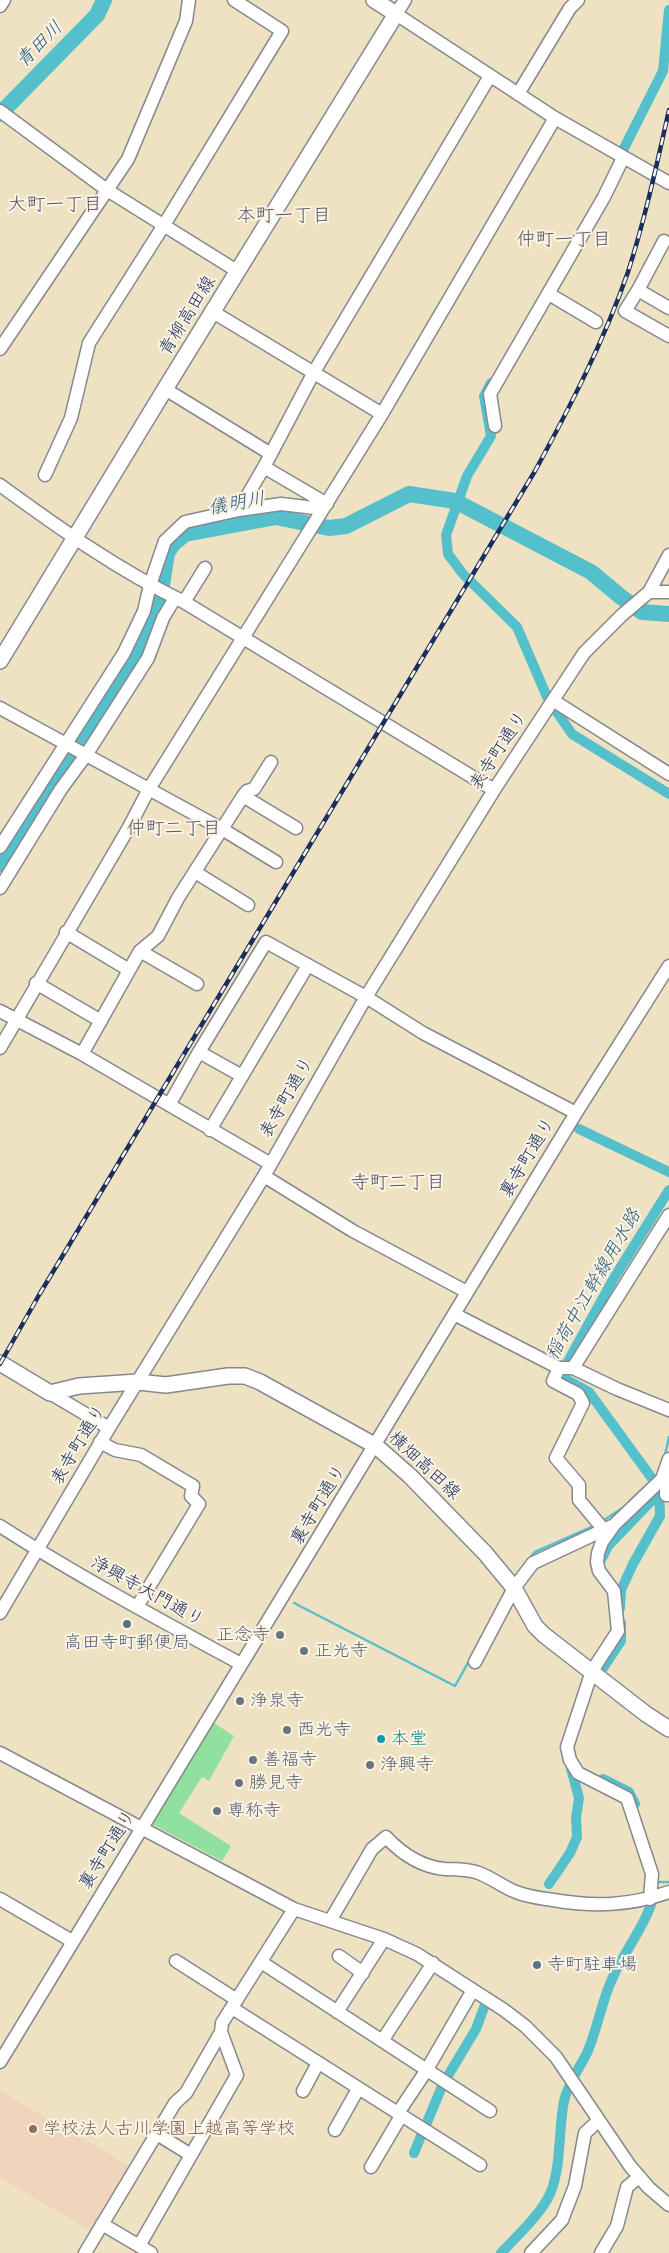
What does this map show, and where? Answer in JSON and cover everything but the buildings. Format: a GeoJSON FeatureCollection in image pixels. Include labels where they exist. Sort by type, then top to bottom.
{"type":"FeatureCollection","features":[{"type":"Feature","properties":{"kind":"main road"},"geometry":{"type":"LineString","coordinates":[[374,0],[396,14]]}},
{"type":"Feature","properties":{"kind":"main road","name":"青柳高田線"},"geometry":{"type":"LineString","coordinates":[[0,661],[396,14]]}},
{"type":"Feature","properties":{"kind":"main road"},"geometry":{"type":"LineString","coordinates":[[0,1363],[50,1393]]}},
{"type":"Feature","properties":{"kind":"main road","name":"横畑高田線"},"geometry":{"type":"LineString","coordinates":[[50,1393],[79,1386],[138,1382],[166,1385],[245,1376],[289,1397],[376,1446],[410,1476],[485,1553],[514,1588],[535,1626],[646,1714],[669,1729]]}},
{"type":"Feature","properties":{"kind":"street"},"geometry":{"type":"LineString","coordinates":[[0,6],[4,0]]}},
{"type":"Feature","properties":{"kind":"street"},"geometry":{"type":"LineString","coordinates":[[0,349],[137,142],[186,21],[189,0]]}},
{"type":"Feature","properties":{"kind":"street"},"geometry":{"type":"LineString","coordinates":[[45,475],[70,418],[89,343],[164,225],[282,31],[234,0]]}},
{"type":"Feature","properties":{"kind":"street"},"geometry":{"type":"LineString","coordinates":[[405,0],[396,14],[555,118],[669,183]]}},
{"type":"Feature","properties":{"kind":"street"},"geometry":{"type":"LineString","coordinates":[[518,94],[570,8],[578,0]]}},
{"type":"Feature","properties":{"kind":"street"},"geometry":{"type":"LineString","coordinates":[[239,510],[314,372],[490,76]]}},
{"type":"Feature","properties":{"kind":"street"},"geometry":{"type":"LineString","coordinates":[[0,111],[107,190],[237,271]]}},
{"type":"Feature","properties":{"kind":"street"},"geometry":{"type":"LineString","coordinates":[[0,1048],[36,983],[128,829],[149,789],[244,639],[382,414],[555,118]]}},
{"type":"Feature","properties":{"kind":"street"},"geometry":{"type":"LineString","coordinates":[[495,426],[490,394],[604,197],[623,158]]}},
{"type":"Feature","properties":{"kind":"street"},"geometry":{"type":"LineString","coordinates":[[665,247],[625,311],[669,336]]}},
{"type":"Feature","properties":{"kind":"street"},"geometry":{"type":"LineString","coordinates":[[638,290],[669,308]]}},
{"type":"Feature","properties":{"kind":"street"},"geometry":{"type":"LineString","coordinates":[[549,294],[596,322]]}},
{"type":"Feature","properties":{"kind":"street"},"geometry":{"type":"LineString","coordinates":[[213,312],[382,414]]}},
{"type":"Feature","properties":{"kind":"street"},"geometry":{"type":"LineString","coordinates":[[165,389],[271,454]]}},
{"type":"Feature","properties":{"kind":"street"},"geometry":{"type":"LineString","coordinates":[[264,467],[325,507]]}},
{"type":"Feature","properties":{"kind":"street"},"geometry":{"type":"LineString","coordinates":[[0,485],[75,540],[177,599],[494,790]]}},
{"type":"Feature","properties":{"kind":"street"},"geometry":{"type":"LineString","coordinates":[[0,847],[124,653],[144,611],[166,541],[185,522],[239,510],[281,504],[325,507]]}},
{"type":"Feature","properties":{"kind":"street"},"geometry":{"type":"LineString","coordinates":[[644,595],[669,555]]}},
{"type":"Feature","properties":{"kind":"street"},"geometry":{"type":"LineString","coordinates":[[0,888],[61,788],[148,658],[163,618],[177,599],[205,568]]}},
{"type":"Feature","properties":{"kind":"street"},"geometry":{"type":"LineString","coordinates":[[644,595],[669,592]]}},
{"type":"Feature","properties":{"kind":"street","name":"表寺町通り"},"geometry":{"type":"LineString","coordinates":[[0,1613],[100,1442],[264,1176],[366,997],[494,790],[584,653],[644,595]]}},
{"type":"Feature","properties":{"kind":"street"},"geometry":{"type":"LineString","coordinates":[[554,701],[669,774]]}},
{"type":"Feature","properties":{"kind":"street"},"geometry":{"type":"LineString","coordinates":[[0,708],[222,829],[276,862]]}},
{"type":"Feature","properties":{"kind":"street"},"geometry":{"type":"LineString","coordinates":[[82,1054],[140,951],[158,936],[178,898],[243,796],[247,791],[254,789],[271,762]]}},
{"type":"Feature","properties":{"kind":"street"},"geometry":{"type":"LineString","coordinates":[[243,796],[296,828]]}},
{"type":"Feature","properties":{"kind":"street"},"geometry":{"type":"LineString","coordinates":[[195,872],[248,905]]}},
{"type":"Feature","properties":{"kind":"street"},"geometry":{"type":"LineString","coordinates":[[66,932],[129,970]]}},
{"type":"Feature","properties":{"kind":"street"},"geometry":{"type":"LineString","coordinates":[[169,1105],[266,942],[366,997],[431,1037],[576,1113]]}},
{"type":"Feature","properties":{"kind":"street"},"geometry":{"type":"LineString","coordinates":[[140,951],[197,984]]}},
{"type":"Feature","properties":{"kind":"street"},"geometry":{"type":"LineString","coordinates":[[210,1130],[308,965]]}},
{"type":"Feature","properties":{"kind":"street","name":"裏寺町通り"},"geometry":{"type":"LineString","coordinates":[[0,2062],[241,1664],[376,1446],[576,1113],[669,966]]}},
{"type":"Feature","properties":{"kind":"street"},"geometry":{"type":"LineString","coordinates":[[36,983],[101,1021]]}},
{"type":"Feature","properties":{"kind":"street"},"geometry":{"type":"LineString","coordinates":[[0,1011],[82,1054],[210,1130],[270,1163]]}},
{"type":"Feature","properties":{"kind":"street"},"geometry":{"type":"LineString","coordinates":[[199,1052],[242,1076]]}},
{"type":"Feature","properties":{"kind":"street"},"geometry":{"type":"LineString","coordinates":[[264,1176],[353,1231],[467,1292]]}},
{"type":"Feature","properties":{"kind":"street"},"geometry":{"type":"LineString","coordinates":[[573,1368],[669,1215]]}},
{"type":"Feature","properties":{"kind":"street"},"geometry":{"type":"LineString","coordinates":[[454,1314],[559,1368],[573,1368],[617,1389],[669,1410]]}},
{"type":"Feature","properties":{"kind":"street"},"geometry":{"type":"LineString","coordinates":[[559,1368],[553,1381],[578,1394],[583,1403],[556,1458],[579,1485],[578,1500],[609,1528]]}},
{"type":"Feature","properties":{"kind":"street"},"geometry":{"type":"LineString","coordinates":[[50,1393],[109,1428]]}},
{"type":"Feature","properties":{"kind":"street"},"geometry":{"type":"LineString","coordinates":[[100,1442],[115,1450],[141,1455],[194,1486],[191,1496],[200,1504],[137,1608]]}},
{"type":"Feature","properties":{"kind":"street"},"geometry":{"type":"LineString","coordinates":[[648,1493],[668,1495],[668,1462]]}},
{"type":"Feature","properties":{"kind":"street"},"geometry":{"type":"LineString","coordinates":[[475,1662],[514,1588],[533,1563],[609,1528],[662,1479],[668,1462]]}},
{"type":"Feature","properties":{"kind":"street","name":"浄興寺大門通り"},"geometry":{"type":"LineString","coordinates":[[0,1526],[37,1550],[137,1608],[241,1664]]}},
{"type":"Feature","properties":{"kind":"street"},"geometry":{"type":"LineString","coordinates":[[609,1528],[602,1542],[597,1562],[599,1571],[614,1591],[618,1631],[592,1670],[568,1742],[568,1752],[573,1767],[578,1773],[627,1798],[652,1874],[650,1899]]}},
{"type":"Feature","properties":{"kind":"street"},"geometry":{"type":"LineString","coordinates":[[0,1753],[294,1909],[384,1939],[433,1963],[515,2018],[542,2042],[563,2066],[598,2121],[639,2176],[669,2205]]}},
{"type":"Feature","properties":{"kind":"street"},"geometry":{"type":"LineString","coordinates":[[330,1921],[372,1849],[386,1837],[397,1849],[419,1862],[431,1867],[479,1873],[505,1888],[527,1896],[596,1906],[617,1905],[650,1899],[669,1892]]}},
{"type":"Feature","properties":{"kind":"street"},"geometry":{"type":"LineString","coordinates":[[0,1899],[72,1941]]}},
{"type":"Feature","properties":{"kind":"street"},"geometry":{"type":"LineString","coordinates":[[85,2253],[175,2103],[186,2092],[221,2032],[222,2023],[294,1909]]}},
{"type":"Feature","properties":{"kind":"street"},"geometry":{"type":"LineString","coordinates":[[337,2012],[384,1939]]}},
{"type":"Feature","properties":{"kind":"street"},"geometry":{"type":"LineString","coordinates":[[339,1956],[363,1973]]}},
{"type":"Feature","properties":{"kind":"street"},"geometry":{"type":"LineString","coordinates":[[176,1960],[318,2064],[480,2165]]}},
{"type":"Feature","properties":{"kind":"street"},"geometry":{"type":"LineString","coordinates":[[261,1962],[490,2111]]}},
{"type":"Feature","properties":{"kind":"street"},"geometry":{"type":"LineString","coordinates":[[382,2041],[433,1963]]}},
{"type":"Feature","properties":{"kind":"street"},"geometry":{"type":"LineString","coordinates":[[371,2167],[473,1990]]}},
{"type":"Feature","properties":{"kind":"street"},"geometry":{"type":"LineString","coordinates":[[139,2246],[237,2075],[221,2032]]}},
{"type":"Feature","properties":{"kind":"street"},"geometry":{"type":"LineString","coordinates":[[303,2091],[318,2064]]}},
{"type":"Feature","properties":{"kind":"street"},"geometry":{"type":"LineString","coordinates":[[335,2130],[358,2089]]}},
{"type":"Feature","properties":{"kind":"street"},"geometry":{"type":"LineString","coordinates":[[531,2253],[562,2220],[575,2186],[585,2133],[598,2121]]}},
{"type":"Feature","properties":{"kind":"street"},"geometry":{"type":"LineString","coordinates":[[157,2134],[191,2155]]}},
{"type":"Feature","properties":{"kind":"street"},"geometry":{"type":"LineString","coordinates":[[601,2253],[618,2226],[626,2187],[639,2176]]}},
{"type":"Feature","properties":{"kind":"street"},"geometry":{"type":"LineString","coordinates":[[102,2224],[151,2253]]}},
{"type":"Feature","properties":{"kind":"shaded area","name":"学校法人古川学園上越高等学校"},"geometry":{"type":"Polygon","coordinates":[[[0,2091],[132,2167],[94,2233],[0,2178],[0,2091]]]}},
{"type":"Feature","properties":{"kind":"green space"},"geometry":{"type":"Polygon","coordinates":[[[211,1721],[234,1736],[209,1781],[202,1777],[179,1813],[231,1846],[222,1861],[152,1824],[211,1721]]]}},
{"type":"Feature","properties":{"kind":"waterway","name":"青田川"},"geometry":{"type":"LineString","coordinates":[[0,114],[97,15],[104,0]]}},
{"type":"Feature","properties":{"kind":"waterway","name":"稲荷中江幹線用水路"},"geometry":{"type":"LineString","coordinates":[[618,160],[663,71],[669,10]]}},
{"type":"Feature","properties":{"kind":"waterway","name":"稲荷中江幹線用水路"},"geometry":{"type":"LineString","coordinates":[[491,383],[484,396],[491,436],[467,476],[446,535],[448,554],[463,574],[517,627],[547,697]]}},
{"type":"Feature","properties":{"kind":"waterway","name":"儀明川"},"geometry":{"type":"LineString","coordinates":[[0,864],[48,786],[132,661],[158,611],[167,553],[174,543],[185,534],[276,517],[329,528],[346,526],[409,494],[455,501],[591,572],[642,612],[669,614]]}},
{"type":"Feature","properties":{"kind":"waterway","name":"稲荷中江幹線用水路"},"geometry":{"type":"LineString","coordinates":[[556,711],[572,734],[669,794]]}},
{"type":"Feature","properties":{"kind":"waterway","name":"稲荷中江幹線用水路"},"geometry":{"type":"LineString","coordinates":[[579,1129],[669,1172]]}},
{"type":"Feature","properties":{"kind":"waterway","name":"稲荷中江幹線用水路"},"geometry":{"type":"LineString","coordinates":[[620,1608],[621,1590],[633,1564],[660,1516],[659,1488],[589,1392],[562,1377],[566,1365],[614,1278],[669,1190]]}},
{"type":"Feature","properties":{"kind":"waterway"},"geometry":{"type":"LineString","coordinates":[[665,1455],[669,1437]]}},
{"type":"Feature","properties":{"kind":"waterway"},"geometry":{"type":"LineString","coordinates":[[629,1502],[644,1488]]}},
{"type":"Feature","properties":{"kind":"waterway","name":"稲荷中江幹線用水路"},"geometry":{"type":"LineString","coordinates":[[655,1497],[661,1496]]}},
{"type":"Feature","properties":{"kind":"waterway"},"geometry":{"type":"LineString","coordinates":[[601,1560],[608,1546],[655,1497]]}},
{"type":"Feature","properties":{"kind":"waterway"},"geometry":{"type":"LineString","coordinates":[[601,1522],[624,1507]]}},
{"type":"Feature","properties":{"kind":"waterway"},"geometry":{"type":"LineString","coordinates":[[527,1561],[535,1552],[594,1526]]}},
{"type":"Feature","properties":{"kind":"waterway"},"geometry":{"type":"LineString","coordinates":[[294,1603],[455,1686],[469,1661]]}},
{"type":"Feature","properties":{"kind":"waterway","name":"稲荷中江幹線用水路"},"geometry":{"type":"LineString","coordinates":[[595,1680],[621,1641],[621,1623]]}},
{"type":"Feature","properties":{"kind":"waterway"},"geometry":{"type":"LineString","coordinates":[[549,1884],[570,1853],[577,1837],[576,1818],[579,1798],[570,1765]]}},
{"type":"Feature","properties":{"kind":"waterway","name":"稲荷中江幹線用水路"},"geometry":{"type":"LineString","coordinates":[[603,1779],[629,1792],[635,1804]]}},
{"type":"Feature","properties":{"kind":"waterway"},"geometry":{"type":"LineString","coordinates":[[657,1882],[669,1882]]}},
{"type":"Feature","properties":{"kind":"waterway","name":"稲荷中江幹線用水路"},"geometry":{"type":"LineString","coordinates":[[501,2253],[538,2213],[548,2198],[556,2176],[562,2112],[566,2094],[587,2053],[613,1977],[647,1915],[655,1892]]}},
{"type":"Feature","properties":{"kind":"waterway"},"geometry":{"type":"LineString","coordinates":[[446,2079],[476,2029],[486,2002]]}},
{"type":"Feature","properties":{"kind":"waterway"},"geometry":{"type":"LineString","coordinates":[[425,2127],[443,2084]]}},
{"type":"Feature","properties":{"kind":"waterway"},"geometry":{"type":"LineString","coordinates":[[414,2153],[423,2131]]}},
{"type":"Feature","properties":{"kind":"railway"},"geometry":{"type":"LineString","coordinates":[[0,1364],[39,1295],[548,447],[597,348],[619,298],[645,212],[669,110]]}},
{"type":"Feature","properties":{"kind":"place","name":"高田寺町郵便局"},"geometry":{"type":"Point","coordinates":[127,1624]}},
{"type":"Feature","properties":{"kind":"place","name":"正念寺"},"geometry":{"type":"Point","coordinates":[280,1635]}},
{"type":"Feature","properties":{"kind":"place","name":"正光寺"},"geometry":{"type":"Point","coordinates":[304,1651]}},
{"type":"Feature","properties":{"kind":"place","name":"浄泉寺"},"geometry":{"type":"Point","coordinates":[240,1701]}},
{"type":"Feature","properties":{"kind":"place","name":"西光寺"},"geometry":{"type":"Point","coordinates":[287,1730]}},
{"type":"Feature","properties":{"kind":"place","name":"本堂"},"geometry":{"type":"Point","coordinates":[381,1739]}},
{"type":"Feature","properties":{"kind":"place","name":"善福寺"},"geometry":{"type":"Point","coordinates":[253,1760]}},
{"type":"Feature","properties":{"kind":"place","name":"浄興寺"},"geometry":{"type":"Point","coordinates":[370,1765]}},
{"type":"Feature","properties":{"kind":"place","name":"勝見寺"},"geometry":{"type":"Point","coordinates":[239,1783]}},
{"type":"Feature","properties":{"kind":"place","name":"専称寺"},"geometry":{"type":"Point","coordinates":[217,1811]}},
{"type":"Feature","properties":{"kind":"place","name":"寺町駐車場"},"geometry":{"type":"Point","coordinates":[537,1965]}},
{"type":"Feature","properties":{"kind":"place","name":"学校法人古川学園上越高等学校"},"geometry":{"type":"Point","coordinates":[33,2129]}},
{"type":"Feature","properties":{"kind":"district","name":"大町一丁目"},"geometry":{"type":"Point","coordinates":[55,205]}},
{"type":"Feature","properties":{"kind":"district","name":"本町一丁目"},"geometry":{"type":"Point","coordinates":[284,216]}},
{"type":"Feature","properties":{"kind":"district","name":"仲町一丁目"},"geometry":{"type":"Point","coordinates":[564,240]}},
{"type":"Feature","properties":{"kind":"district","name":"仲町二丁目"},"geometry":{"type":"Point","coordinates":[174,829]}},
{"type":"Feature","properties":{"kind":"district","name":"寺町二丁目"},"geometry":{"type":"Point","coordinates":[398,1183]}}]}
